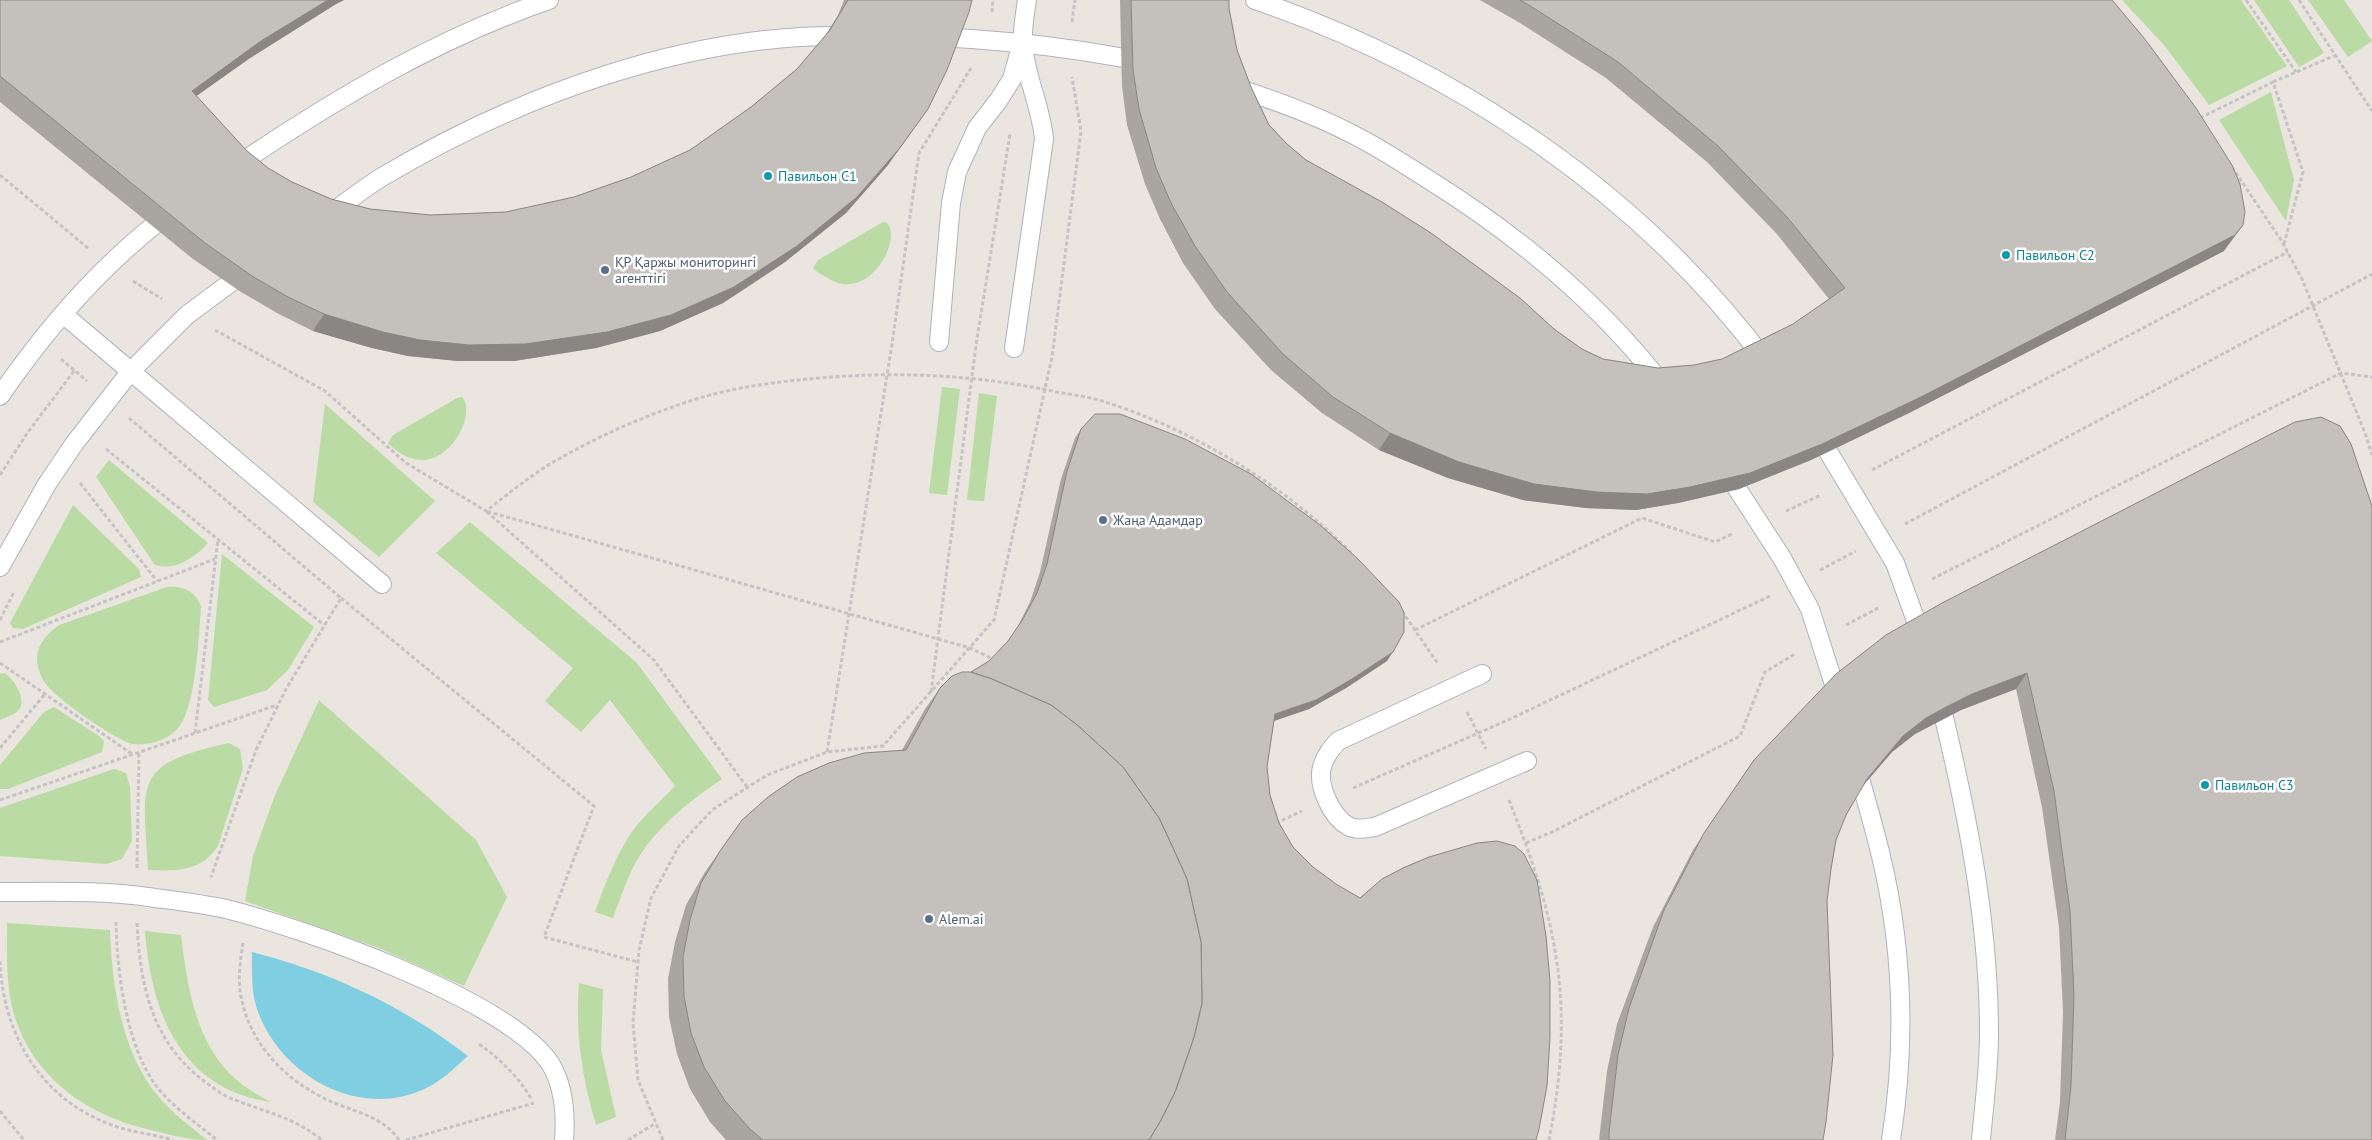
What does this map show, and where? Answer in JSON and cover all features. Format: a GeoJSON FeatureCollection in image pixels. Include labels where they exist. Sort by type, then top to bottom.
{"type":"FeatureCollection","features":[{"type":"Feature","properties":{"kind":"lane"},"geometry":{"type":"LineString","coordinates":[[219,178],[296,126],[425,51],[501,16],[548,0]]}},
{"type":"Feature","properties":{"kind":"lane"},"geometry":{"type":"LineString","coordinates":[[939,342],[952,203],[957,172],[977,128],[1012,79],[1023,42],[1027,0]]}},
{"type":"Feature","properties":{"kind":"lane"},"geometry":{"type":"LineString","coordinates":[[1255,0],[1303,16],[1388,54],[1470,98],[1548,150],[1621,208],[1689,272],[1751,341],[1779,378]]}},
{"type":"Feature","properties":{"kind":"lane"},"geometry":{"type":"LineString","coordinates":[[313,224],[380,178],[444,143],[542,98],[659,59],[762,41],[864,36]]}},
{"type":"Feature","properties":{"kind":"lane"},"geometry":{"type":"LineString","coordinates":[[920,37],[1023,42],[1156,64]]}},
{"type":"Feature","properties":{"kind":"lane"},"geometry":{"type":"LineString","coordinates":[[1014,348],[1044,139],[1042,117],[1027,67],[1023,42]]}},
{"type":"Feature","properties":{"kind":"lane"},"geometry":{"type":"LineString","coordinates":[[1212,80],[1286,105],[1348,132],[1461,200],[1510,234],[1566,280],[1607,319],[1670,394]]}},
{"type":"Feature","properties":{"kind":"lane"},"geometry":{"type":"LineString","coordinates":[[0,396],[40,341],[108,265],[144,232],[187,200]]}},
{"type":"Feature","properties":{"kind":"lane"},"geometry":{"type":"LineString","coordinates":[[0,566],[47,484],[74,444],[130,372],[187,315],[262,259]]}},
{"type":"Feature","properties":{"kind":"lane"},"geometry":{"type":"LineString","coordinates":[[63,314],[382,584]]}},
{"type":"Feature","properties":{"kind":"lane"},"geometry":{"type":"LineString","coordinates":[[1807,416],[1895,563],[1928,655]]}},
{"type":"Feature","properties":{"kind":"lane"},"geometry":{"type":"LineString","coordinates":[[1716,457],[1782,558],[1810,609],[1843,714]]}},
{"type":"Feature","properties":{"kind":"lane"},"geometry":{"type":"LineString","coordinates":[[1482,674],[1338,741],[1328,751],[1321,768],[1322,784],[1327,800],[1337,816],[1348,826],[1360,830],[1375,827],[1527,762]]}},
{"type":"Feature","properties":{"kind":"lane"},"geometry":{"type":"LineString","coordinates":[[1935,682],[1960,784],[1983,919],[1989,1035],[1982,1140]]}},
{"type":"Feature","properties":{"kind":"lane"},"geometry":{"type":"LineString","coordinates":[[1853,751],[1880,853],[1894,925],[1902,1029],[1891,1140]]}},
{"type":"Feature","properties":{"kind":"lane"},"geometry":{"type":"LineString","coordinates":[[0,892],[153,897],[226,909],[303,933],[423,980],[470,1001],[505,1022],[532,1043],[550,1064],[562,1091],[566,1121],[564,1140]]}},
{"type":"Feature","properties":{"kind":"path"},"geometry":{"type":"LineString","coordinates":[[827,752],[887,374],[919,153],[988,40],[993,0]]}},
{"type":"Feature","properties":{"kind":"path"},"geometry":{"type":"LineString","coordinates":[[663,1140],[638,1080],[633,1023],[638,962],[651,898],[679,846],[712,810],[767,775],[827,752],[883,746],[994,620],[1052,357],[1081,132],[1068,48],[1076,0]]}},
{"type":"Feature","properties":{"kind":"path"},"geometry":{"type":"LineString","coordinates":[[2246,0],[2296,72]]}},
{"type":"Feature","properties":{"kind":"path"},"geometry":{"type":"LineString","coordinates":[[2299,0],[2372,111]]}},
{"type":"Feature","properties":{"kind":"path"},"geometry":{"type":"LineString","coordinates":[[2203,126],[2198,120],[2274,82],[2336,55]]}},
{"type":"Feature","properties":{"kind":"path"},"geometry":{"type":"LineString","coordinates":[[2274,82],[2303,172],[2284,244]]}},
{"type":"Feature","properties":{"kind":"path"},"geometry":{"type":"LineString","coordinates":[[930,693],[972,378],[1011,124]]}},
{"type":"Feature","properties":{"kind":"path"},"geometry":{"type":"LineString","coordinates":[[2229,162],[2284,244],[2302,279],[2372,455]]}},
{"type":"Feature","properties":{"kind":"path"},"geometry":{"type":"LineString","coordinates":[[0,175],[108,265],[187,315],[325,391],[406,463],[486,511],[654,660],[747,787]]}},
{"type":"Feature","properties":{"kind":"path"},"geometry":{"type":"LineString","coordinates":[[40,341],[341,598],[594,806],[544,937],[638,962]]}},
{"type":"Feature","properties":{"kind":"path"},"geometry":{"type":"LineString","coordinates":[[0,475],[28,432],[74,371]]}},
{"type":"Feature","properties":{"kind":"path"},"geometry":{"type":"LineString","coordinates":[[486,511],[554,462],[618,428],[682,403],[761,384],[916,373],[1010,382],[1108,402],[1183,433],[1263,479],[1325,526],[1358,560]]}},
{"type":"Feature","properties":{"kind":"path"},"geometry":{"type":"LineString","coordinates":[[2341,373],[2372,377]]}},
{"type":"Feature","properties":{"kind":"path"},"geometry":{"type":"LineString","coordinates":[[101,445],[324,625]]}},
{"type":"Feature","properties":{"kind":"path"},"geometry":{"type":"LineString","coordinates":[[77,479],[157,581]]}},
{"type":"Feature","properties":{"kind":"path"},"geometry":{"type":"LineString","coordinates":[[486,511],[937,638],[970,648],[996,660]]}},
{"type":"Feature","properties":{"kind":"path"},"geometry":{"type":"LineString","coordinates":[[195,733],[218,539]]}},
{"type":"Feature","properties":{"kind":"path"},"geometry":{"type":"LineString","coordinates":[[0,642],[215,559]]}},
{"type":"Feature","properties":{"kind":"path"},"geometry":{"type":"LineString","coordinates":[[210,881],[256,750],[278,705],[341,598]]}},
{"type":"Feature","properties":{"kind":"path"},"geometry":{"type":"LineString","coordinates":[[1401,609],[1453,687],[1500,773],[1533,863],[1556,957],[1562,1023],[1556,1108],[1549,1140]]}},
{"type":"Feature","properties":{"kind":"path"},"geometry":{"type":"LineString","coordinates":[[0,663],[133,755]]}},
{"type":"Feature","properties":{"kind":"path"},"geometry":{"type":"LineString","coordinates":[[0,748],[45,694]]}},
{"type":"Feature","properties":{"kind":"path"},"geometry":{"type":"LineString","coordinates":[[0,800],[278,705]]}},
{"type":"Feature","properties":{"kind":"path"},"geometry":{"type":"LineString","coordinates":[[137,873],[139,752]]}},
{"type":"Feature","properties":{"kind":"path"},"geometry":{"type":"LineString","coordinates":[[116,915],[118,966],[127,1013],[146,1068],[156,1085],[171,1103],[217,1140]]}},
{"type":"Feature","properties":{"kind":"path"},"geometry":{"type":"LineString","coordinates":[[137,915],[138,952],[145,984],[154,1015],[173,1053],[191,1071],[227,1097],[290,1119],[322,1140]]}},
{"type":"Feature","properties":{"kind":"path"},"geometry":{"type":"LineString","coordinates":[[243,940],[240,974],[241,1000],[249,1023],[264,1049],[280,1068],[304,1086],[329,1100],[375,1118],[399,1140]]}},
{"type":"Feature","properties":{"kind":"path"},"geometry":{"type":"LineString","coordinates":[[0,961],[6,1004],[19,1043],[32,1066],[56,1092],[76,1107],[96,1118],[121,1128],[173,1140]]}},
{"type":"Feature","properties":{"kind":"path"},"geometry":{"type":"LineString","coordinates":[[473,1040],[502,1061],[521,1082],[534,1103],[535,1112]]}},
{"type":"Feature","properties":{"kind":"path"},"geometry":{"type":"LineString","coordinates":[[406,1140],[534,1103]]}},
{"type":"Feature","properties":{"kind":"path"},"geometry":{"type":"LineString","coordinates":[[0,1111],[24,1140]]}},
{"type":"Feature","properties":{"kind":"path"},"geometry":{"type":"LineString","coordinates":[[628,1140],[656,1123]]}},
{"type":"Feature","properties":{"kind":"green space"},"geometry":{"type":"Polygon","coordinates":[[[2122,0],[2241,0],[2287,66],[2209,105],[2164,45],[2122,0]]]}},
{"type":"Feature","properties":{"kind":"green space"},"geometry":{"type":"Polygon","coordinates":[[[2254,0],[2289,0],[2324,53],[2299,67],[2254,0]]]}},
{"type":"Feature","properties":{"kind":"green space"},"geometry":{"type":"Polygon","coordinates":[[[2308,0],[2344,0],[2372,41],[2348,57],[2308,0]]]}},
{"type":"Feature","properties":{"kind":"green space"},"geometry":{"type":"Polygon","coordinates":[[[2271,92],[2294,180],[2286,221],[2219,120],[2271,92]]]}},
{"type":"Feature","properties":{"kind":"green space"},"geometry":{"type":"Polygon","coordinates":[[[886,222],[890,230],[890,241],[887,253],[880,265],[870,275],[858,282],[844,284],[829,279],[813,268],[818,260],[886,222]]]}},
{"type":"Feature","properties":{"kind":"green space"},"geometry":{"type":"Polygon","coordinates":[[[942,387],[960,389],[947,495],[929,493],[942,387]]]}},
{"type":"Feature","properties":{"kind":"green space"},"geometry":{"type":"Polygon","coordinates":[[[979,393],[997,396],[984,501],[967,500],[979,393]]]}},
{"type":"Feature","properties":{"kind":"green space"},"geometry":{"type":"Polygon","coordinates":[[[462,397],[466,407],[465,419],[459,433],[450,446],[438,456],[423,460],[406,456],[388,443],[393,435],[457,398],[462,397]]]}},
{"type":"Feature","properties":{"kind":"green space"},"geometry":{"type":"Polygon","coordinates":[[[325,404],[435,501],[379,557],[313,502],[325,404]]]}},
{"type":"Feature","properties":{"kind":"green space"},"geometry":{"type":"Polygon","coordinates":[[[109,460],[208,543],[190,558],[176,565],[161,566],[154,564],[96,477],[109,460]]]}},
{"type":"Feature","properties":{"kind":"green space"},"geometry":{"type":"Polygon","coordinates":[[[73,505],[139,569],[141,577],[23,629],[13,628],[10,623],[73,505]]]}},
{"type":"Feature","properties":{"kind":"green space"},"geometry":{"type":"Polygon","coordinates":[[[470,522],[637,663],[722,779],[682,809],[647,845],[641,853],[623,890],[613,918],[595,912],[614,865],[628,838],[638,824],[675,786],[610,700],[581,732],[545,701],[573,668],[436,553],[470,522]]]}},
{"type":"Feature","properties":{"kind":"green space"},"geometry":{"type":"Polygon","coordinates":[[[222,554],[314,627],[288,670],[267,690],[214,707],[208,700],[222,554]]]}},
{"type":"Feature","properties":{"kind":"green space"},"geometry":{"type":"Polygon","coordinates":[[[167,587],[178,587],[187,590],[195,596],[201,606],[193,688],[184,718],[174,732],[158,741],[133,744],[101,728],[51,690],[44,682],[40,672],[37,654],[44,639],[59,625],[167,587]]]}},
{"type":"Feature","properties":{"kind":"green space"},"geometry":{"type":"Polygon","coordinates":[[[5,673],[12,679],[18,689],[21,704],[16,712],[0,720],[0,674],[5,673]]]}},
{"type":"Feature","properties":{"kind":"green space"},"geometry":{"type":"Polygon","coordinates":[[[319,700],[476,840],[507,897],[464,986],[379,948],[245,901],[253,856],[275,795],[319,700]]]}},
{"type":"Feature","properties":{"kind":"green space"},"geometry":{"type":"Polygon","coordinates":[[[54,707],[99,736],[104,741],[102,752],[8,789],[0,789],[0,765],[44,712],[54,707]]]}},
{"type":"Feature","properties":{"kind":"green space"},"geometry":{"type":"Polygon","coordinates":[[[229,743],[240,749],[243,768],[218,846],[211,855],[196,865],[178,870],[148,870],[145,816],[146,796],[150,781],[159,769],[175,759],[229,743]]]}},
{"type":"Feature","properties":{"kind":"green space"},"geometry":{"type":"Polygon","coordinates":[[[114,769],[126,773],[130,787],[132,841],[122,859],[106,864],[0,856],[0,808],[114,769]]]}},
{"type":"Feature","properties":{"kind":"green space"},"geometry":{"type":"Polygon","coordinates":[[[7,923],[110,930],[116,995],[127,1039],[135,1059],[145,1078],[163,1102],[207,1140],[184,1138],[147,1129],[100,1113],[60,1086],[43,1069],[29,1049],[18,1027],[11,1002],[7,923]]]}},
{"type":"Feature","properties":{"kind":"green space"},"geometry":{"type":"Polygon","coordinates":[[[145,931],[181,935],[194,1009],[208,1043],[230,1074],[249,1090],[271,1102],[240,1094],[214,1081],[193,1064],[176,1042],[154,990],[148,961],[145,931]]]}},
{"type":"Feature","properties":{"kind":"green space"},"geometry":{"type":"Polygon","coordinates":[[[579,983],[603,989],[601,1050],[616,1117],[596,1125],[583,1072],[578,1020],[579,983]]]}},
{"type":"Feature","properties":{"kind":"water"},"geometry":{"type":"Polygon","coordinates":[[[252,952],[310,970],[392,1006],[418,1021],[468,1056],[435,1083],[422,1090],[397,1098],[371,1099],[347,1094],[323,1085],[301,1071],[283,1053],[268,1032],[257,1009],[254,995],[252,952]]]}},
{"type":"Feature","properties":{"kind":"building","name":"Павильон С1"},"geometry":{"type":"Polygon","coordinates":[[[0,0],[328,0],[261,41],[192,91],[246,150],[268,168],[292,182],[331,199],[370,209],[430,215],[506,212],[574,197],[631,177],[690,150],[751,107],[797,69],[830,30],[848,0],[972,0],[947,70],[928,109],[899,149],[857,197],[797,246],[734,287],[671,315],[607,332],[525,344],[469,345],[420,340],[383,332],[324,314],[288,297],[252,276],[205,243],[0,76],[0,0]]]}},
{"type":"Feature","properties":{"kind":"building","name":"Павильон С2"},"geometry":{"type":"Polygon","coordinates":[[[1131,0],[1229,0],[1237,50],[1251,87],[1269,125],[1287,144],[1306,160],[1382,202],[1431,233],[1520,298],[1554,329],[1582,349],[1603,359],[1658,368],[1694,365],[1722,359],[1793,324],[1845,288],[1787,217],[1718,146],[1618,62],[1520,0],[2112,0],[2144,38],[2196,108],[2232,165],[2240,184],[2245,212],[2243,225],[2235,235],[1921,397],[1822,444],[1750,473],[1690,487],[1647,494],[1597,492],[1534,484],[1459,462],[1390,433],[1333,397],[1283,354],[1227,292],[1195,246],[1171,203],[1156,168],[1139,109],[1133,70],[1131,0]]]}},
{"type":"Feature","properties":{"kind":"building"},"geometry":{"type":"Polygon","coordinates":[[[1095,414],[1120,414],[1185,439],[1251,474],[1320,525],[1358,559],[1399,602],[1404,613],[1404,632],[1393,652],[1316,700],[1275,714],[1267,767],[1270,795],[1279,823],[1293,847],[1313,867],[1336,884],[1360,898],[1382,879],[1403,868],[1429,857],[1477,843],[1497,841],[1515,846],[1524,854],[1537,880],[1546,936],[1550,981],[1550,1037],[1547,1086],[1536,1140],[1149,1140],[1175,1092],[1194,1037],[1202,1003],[1201,942],[1187,879],[1159,818],[1123,767],[1076,724],[1051,705],[992,679],[971,672],[989,661],[1008,641],[1037,593],[1047,564],[1067,471],[1081,429],[1095,414]]]}},
{"type":"Feature","properties":{"kind":"building","name":"Павильон С3"},"geometry":{"type":"Polygon","coordinates":[[[2321,417],[2340,426],[2351,444],[2372,506],[2372,1140],[2065,1140],[2071,1086],[2074,996],[2070,911],[2054,791],[2027,673],[1972,694],[1948,706],[1926,718],[1903,736],[1867,779],[1846,815],[1836,840],[1827,901],[1833,1055],[1823,1140],[1609,1140],[1618,1055],[1629,1008],[1664,910],[1704,833],[1754,760],[1836,674],[1886,635],[1942,603],[2295,422],[2321,417]]]}},
{"type":"Feature","properties":{"kind":"building","name":"Alem.ai"},"geometry":{"type":"Polygon","coordinates":[[[962,672],[970,672],[992,679],[1051,705],[1076,724],[1123,767],[1159,818],[1187,879],[1201,942],[1202,1003],[1194,1037],[1175,1092],[1149,1140],[763,1140],[750,1129],[725,1101],[704,1067],[691,1033],[684,996],[683,957],[690,920],[701,883],[720,851],[742,820],[768,797],[797,777],[829,763],[864,753],[906,750],[940,688],[952,676],[962,672]]]}},
{"type":"Feature","properties":{"kind":"place","name":"Павильон С1"},"geometry":{"type":"Point","coordinates":[768,176]}},
{"type":"Feature","properties":{"kind":"place","name":"Павильон С2"},"geometry":{"type":"Point","coordinates":[2006,255]}},
{"type":"Feature","properties":{"kind":"place","name":"ҚР Қаржы мониторингі агенттігі"},"geometry":{"type":"Point","coordinates":[605,270]}},
{"type":"Feature","properties":{"kind":"place","name":"Жаңа Адамдар"},"geometry":{"type":"Point","coordinates":[1103,520]}},
{"type":"Feature","properties":{"kind":"place","name":"Павильон С3"},"geometry":{"type":"Point","coordinates":[2205,785]}},
{"type":"Feature","properties":{"kind":"place","name":"Alem.ai"},"geometry":{"type":"Point","coordinates":[929,919]}}]}
